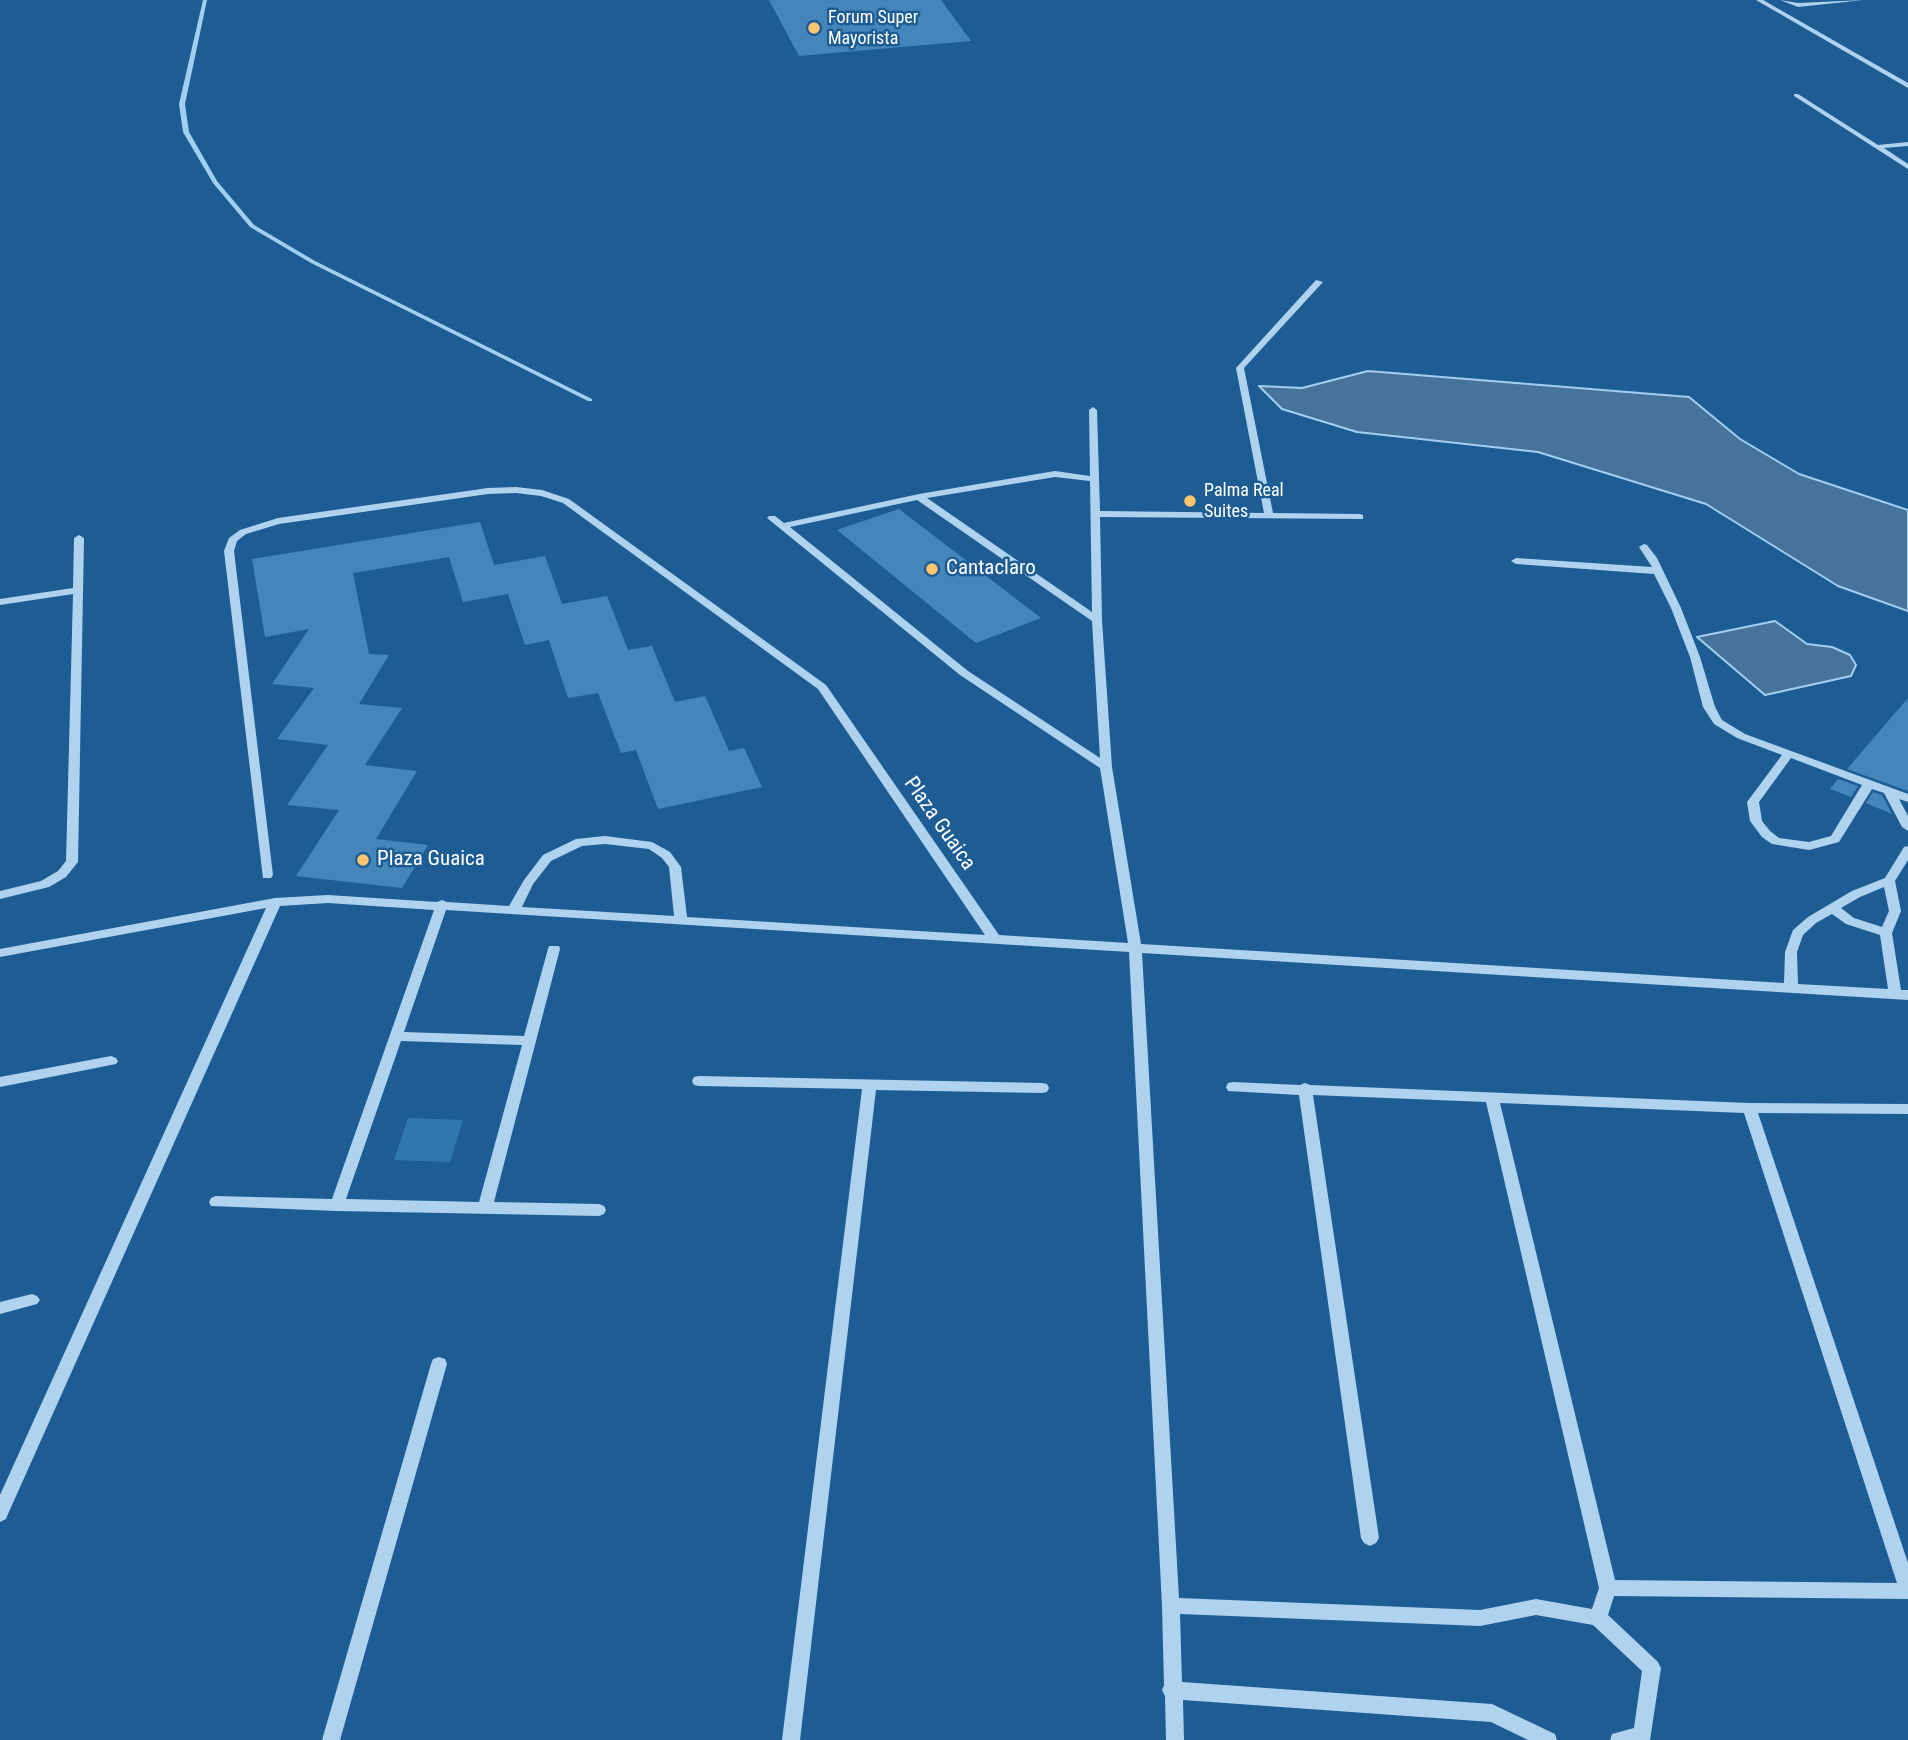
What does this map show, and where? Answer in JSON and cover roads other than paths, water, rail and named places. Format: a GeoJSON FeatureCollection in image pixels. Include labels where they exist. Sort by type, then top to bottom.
{"type":"FeatureCollection","features":[{"type":"Feature","properties":{"kind":"street"},"geometry":{"type":"LineString","coordinates":[[1759,0],[1906,85]]}},
{"type":"Feature","properties":{"kind":"street"},"geometry":{"type":"LineString","coordinates":[[1783,0],[1798,5],[1861,0]]}},
{"type":"Feature","properties":{"kind":"street"},"geometry":{"type":"LineString","coordinates":[[1796,95],[1908,167]]}},
{"type":"Feature","properties":{"kind":"street"},"geometry":{"type":"LineString","coordinates":[[1875,147],[1908,144]]}},
{"type":"Feature","properties":{"kind":"street"},"geometry":{"type":"LineString","coordinates":[[1269,516],[1240,368],[1319,282]]}},
{"type":"Feature","properties":{"kind":"street"},"geometry":{"type":"LineString","coordinates":[[1093,410],[1097,620],[1106,767],[1135,947],[1171,1606],[1171,1690],[1175,1740]]}},
{"type":"Feature","properties":{"kind":"street"},"geometry":{"type":"LineString","coordinates":[[782,526],[919,497],[1055,474],[1094,479]]}},
{"type":"Feature","properties":{"kind":"street","name":"Plaza Guaica"},"geometry":{"type":"LineString","coordinates":[[267,875],[229,551],[232,540],[243,531],[278,521],[488,491],[516,490],[542,493],[566,501],[822,687],[994,938]]}},
{"type":"Feature","properties":{"kind":"street"},"geometry":{"type":"LineString","coordinates":[[919,497],[1097,620]]}},
{"type":"Feature","properties":{"kind":"street"},"geometry":{"type":"LineString","coordinates":[[1094,514],[1360,516]]}},
{"type":"Feature","properties":{"kind":"street"},"geometry":{"type":"LineString","coordinates":[[772,517],[964,673],[1106,767]]}},
{"type":"Feature","properties":{"kind":"street"},"geometry":{"type":"LineString","coordinates":[[0,895],[45,884],[62,874],[72,863],[79,538]]}},
{"type":"Feature","properties":{"kind":"street"},"geometry":{"type":"LineString","coordinates":[[1644,547],[1659,571],[1695,657],[1709,708],[1718,722],[1741,736],[1908,798]]}},
{"type":"Feature","properties":{"kind":"street"},"geometry":{"type":"LineString","coordinates":[[1516,561],[1659,571]]}},
{"type":"Feature","properties":{"kind":"street"},"geometry":{"type":"LineString","coordinates":[[0,602],[78,590]]}},
{"type":"Feature","properties":{"kind":"street"},"geometry":{"type":"LineString","coordinates":[[1788,754],[1753,802],[1756,821],[1766,834],[1776,841],[1809,846],[1835,839],[1869,784]]}},
{"type":"Feature","properties":{"kind":"street"},"geometry":{"type":"LineString","coordinates":[[1889,791],[1908,827]]}},
{"type":"Feature","properties":{"kind":"street"},"geometry":{"type":"LineString","coordinates":[[514,909],[528,883],[547,858],[580,842],[605,840],[652,846],[666,856],[675,867],[681,919]]}},
{"type":"Feature","properties":{"kind":"street"},"geometry":{"type":"LineString","coordinates":[[1791,987],[1791,952],[1797,933],[1812,920],[1856,894],[1889,881],[1908,850]]}},
{"type":"Feature","properties":{"kind":"street"},"geometry":{"type":"LineString","coordinates":[[0,953],[275,902],[328,899],[1901,994],[1886,933],[1895,911],[1889,881]]}},
{"type":"Feature","properties":{"kind":"street"},"geometry":{"type":"LineString","coordinates":[[0,1514],[275,902]]}},
{"type":"Feature","properties":{"kind":"street"},"geometry":{"type":"LineString","coordinates":[[337,1205],[442,904]]}},
{"type":"Feature","properties":{"kind":"street"},"geometry":{"type":"LineString","coordinates":[[1832,908],[1850,921],[1886,933]]}},
{"type":"Feature","properties":{"kind":"street"},"geometry":{"type":"LineString","coordinates":[[485,1208],[554,949]]}},
{"type":"Feature","properties":{"kind":"street"},"geometry":{"type":"LineString","coordinates":[[396,1035],[529,1041]]}},
{"type":"Feature","properties":{"kind":"street"},"geometry":{"type":"LineString","coordinates":[[0,1082],[111,1061]]}},
{"type":"Feature","properties":{"kind":"street"},"geometry":{"type":"LineString","coordinates":[[699,1081],[1042,1088]]}},
{"type":"Feature","properties":{"kind":"street"},"geometry":{"type":"LineString","coordinates":[[791,1740],[870,1084]]}},
{"type":"Feature","properties":{"kind":"street"},"geometry":{"type":"LineString","coordinates":[[1233,1087],[1749,1108],[1908,1109]]}},
{"type":"Feature","properties":{"kind":"street"},"geometry":{"type":"LineString","coordinates":[[1305,1088],[1370,1538]]}},
{"type":"Feature","properties":{"kind":"street"},"geometry":{"type":"LineString","coordinates":[[1492,1097],[1608,1587],[1598,1618]]}},
{"type":"Feature","properties":{"kind":"street"},"geometry":{"type":"LineString","coordinates":[[1608,1587],[1908,1590],[1749,1108]]}},
{"type":"Feature","properties":{"kind":"street"},"geometry":{"type":"LineString","coordinates":[[216,1202],[599,1210]]}},
{"type":"Feature","properties":{"kind":"street"},"geometry":{"type":"LineString","coordinates":[[0,1308],[32,1300]]}},
{"type":"Feature","properties":{"kind":"street"},"geometry":{"type":"LineString","coordinates":[[331,1740],[439,1364]]}},
{"type":"Feature","properties":{"kind":"street"},"geometry":{"type":"LineString","coordinates":[[1171,1606],[1480,1618],[1536,1607],[1598,1618],[1652,1668],[1643,1738],[1619,1740]]}},
{"type":"Feature","properties":{"kind":"street"},"geometry":{"type":"LineString","coordinates":[[1171,1690],[1492,1713],[1548,1740]]}},
{"type":"Feature","properties":{"kind":"waterway"},"geometry":{"type":"LineString","coordinates":[[205,0],[182,104],[186,132],[215,182],[252,226],[313,262],[590,400]]}},
{"type":"Feature","properties":{"kind":"place","name":"Forum Super Mayorista"},"geometry":{"type":"Point","coordinates":[814,28]}},
{"type":"Feature","properties":{"kind":"place","name":"Palma Real Suites"},"geometry":{"type":"Point","coordinates":[1190,501]}},
{"type":"Feature","properties":{"kind":"place","name":"Cantaclaro"},"geometry":{"type":"Point","coordinates":[932,569]}},
{"type":"Feature","properties":{"kind":"place","name":"Plaza Guaica"},"geometry":{"type":"Point","coordinates":[363,860]}}]}
